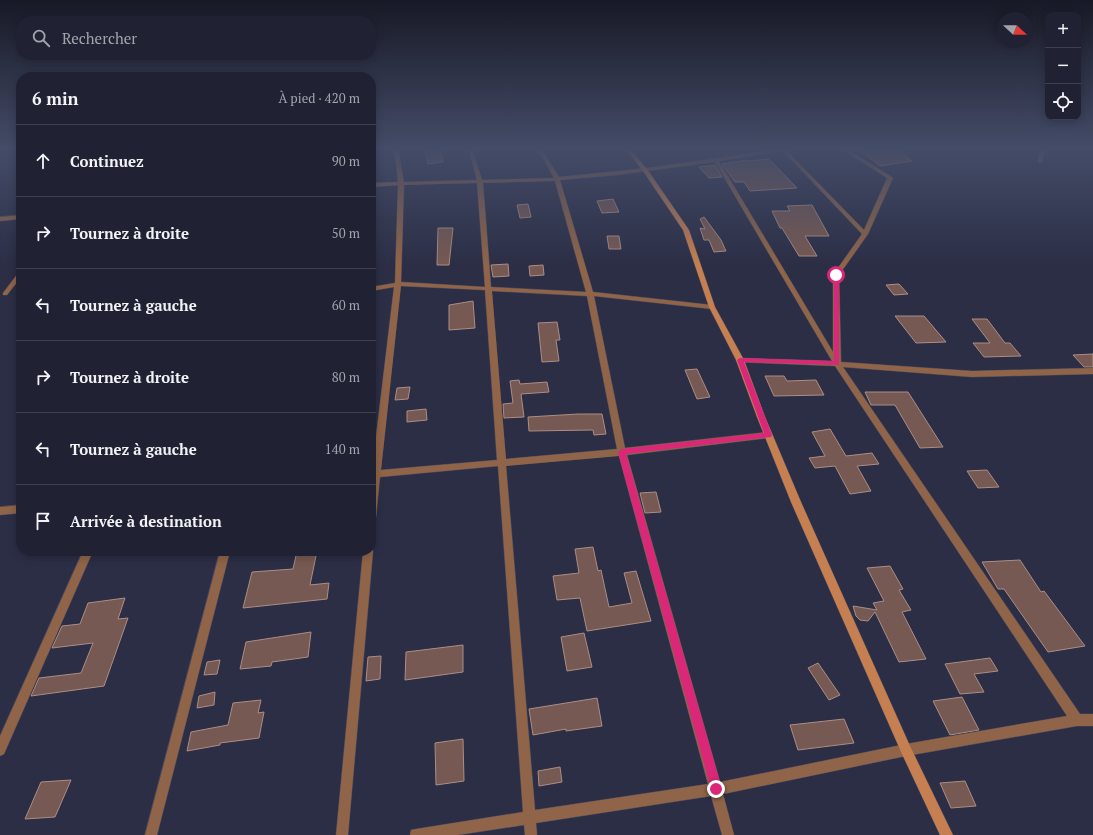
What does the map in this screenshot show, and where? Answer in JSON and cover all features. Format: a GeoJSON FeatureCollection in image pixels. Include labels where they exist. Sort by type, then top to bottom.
{"type":"FeatureCollection","features":[{"type":"Feature","properties":{"kind":"main road"},"geometry":{"type":"LineString","coordinates":[[657,187],[686,230],[712,307],[740,360],[768,435],[796,502],[906,750],[947,835]]}},
{"type":"Feature","properties":{"kind":"street"},"geometry":{"type":"LineString","coordinates":[[376,451],[398,284],[401,187]]}},
{"type":"Feature","properties":{"kind":"street"},"geometry":{"type":"LineString","coordinates":[[480,187],[530,835]]}},
{"type":"Feature","properties":{"kind":"street"},"geometry":{"type":"LineString","coordinates":[[559,187],[590,294],[622,452],[728,835]]}},
{"type":"Feature","properties":{"kind":"street"},"geometry":{"type":"LineString","coordinates":[[732,187],[837,364],[1077,720]]}},
{"type":"Feature","properties":{"kind":"street"},"geometry":{"type":"LineString","coordinates":[[820,187],[865,234]]}},
{"type":"Feature","properties":{"kind":"street"},"geometry":{"type":"LineString","coordinates":[[837,364],[836,275],[865,234],[886,187]]}},
{"type":"Feature","properties":{"kind":"street"},"geometry":{"type":"LineString","coordinates":[[0,220],[16,218]]}},
{"type":"Feature","properties":{"kind":"street"},"geometry":{"type":"LineString","coordinates":[[5,294],[16,280]]}},
{"type":"Feature","properties":{"kind":"street"},"geometry":{"type":"LineString","coordinates":[[376,288],[398,284],[487,288],[590,294],[712,307]]}},
{"type":"Feature","properties":{"kind":"street"},"geometry":{"type":"LineString","coordinates":[[740,360],[837,364],[972,374],[1093,371]]}},
{"type":"Feature","properties":{"kind":"street"},"geometry":{"type":"LineString","coordinates":[[376,474],[501,461],[622,452],[768,435]]}},
{"type":"Feature","properties":{"kind":"street"},"geometry":{"type":"LineString","coordinates":[[0,511],[16,509]]}},
{"type":"Feature","properties":{"kind":"street"},"geometry":{"type":"LineString","coordinates":[[0,750],[86,556]]}},
{"type":"Feature","properties":{"kind":"street"},"geometry":{"type":"LineString","coordinates":[[151,835],[224,556]]}},
{"type":"Feature","properties":{"kind":"street"},"geometry":{"type":"LineString","coordinates":[[342,835],[368,556]]}},
{"type":"Feature","properties":{"kind":"street"},"geometry":{"type":"LineString","coordinates":[[416,835],[716,789],[906,750],[1077,720],[1093,720]]}},
{"type":"Feature","properties":{"kind":"building"},"geometry":{"type":"Polygon","coordinates":[[[747,187],[797,188],[750,191],[747,187]]]}},
{"type":"Feature","properties":{"kind":"building"},"geometry":{"type":"Polygon","coordinates":[[[613,199],[619,212],[602,213],[597,201],[613,199]]]}},
{"type":"Feature","properties":{"kind":"building"},"geometry":{"type":"Polygon","coordinates":[[[528,204],[531,217],[520,218],[517,205],[528,204]]]}},
{"type":"Feature","properties":{"kind":"building"},"geometry":{"type":"Polygon","coordinates":[[[812,205],[829,236],[805,236],[817,256],[799,256],[782,228],[780,228],[772,211],[790,211],[787,206],[812,205]]]}},
{"type":"Feature","properties":{"kind":"building"},"geometry":{"type":"Polygon","coordinates":[[[704,217],[721,240],[726,251],[714,252],[709,240],[704,240],[700,228],[705,229],[700,219],[704,217]]]}},
{"type":"Feature","properties":{"kind":"building"},"geometry":{"type":"Polygon","coordinates":[[[438,228],[453,228],[449,265],[437,265],[438,228]]]}},
{"type":"Feature","properties":{"kind":"building"},"geometry":{"type":"Polygon","coordinates":[[[607,236],[619,236],[621,249],[609,249],[607,236]]]}},
{"type":"Feature","properties":{"kind":"building"},"geometry":{"type":"Polygon","coordinates":[[[508,264],[509,276],[493,277],[491,265],[508,264]]]}},
{"type":"Feature","properties":{"kind":"building"},"geometry":{"type":"Polygon","coordinates":[[[543,265],[544,275],[530,276],[529,266],[543,265]]]}},
{"type":"Feature","properties":{"kind":"building"},"geometry":{"type":"Polygon","coordinates":[[[899,284],[908,294],[894,295],[886,285],[899,284]]]}},
{"type":"Feature","properties":{"kind":"building"},"geometry":{"type":"Polygon","coordinates":[[[473,301],[475,328],[449,330],[449,305],[473,301]]]}},
{"type":"Feature","properties":{"kind":"building"},"geometry":{"type":"Polygon","coordinates":[[[895,316],[924,316],[946,342],[916,343],[895,316]]]}},
{"type":"Feature","properties":{"kind":"building"},"geometry":{"type":"Polygon","coordinates":[[[972,319],[987,319],[1005,343],[1010,343],[1021,356],[984,357],[973,343],[990,343],[972,319]]]}},
{"type":"Feature","properties":{"kind":"building"},"geometry":{"type":"Polygon","coordinates":[[[557,322],[560,340],[556,340],[559,361],[542,362],[538,323],[557,322]]]}},
{"type":"Feature","properties":{"kind":"building"},"geometry":{"type":"Polygon","coordinates":[[[1093,354],[1093,367],[1084,367],[1073,355],[1093,354]]]}},
{"type":"Feature","properties":{"kind":"building"},"geometry":{"type":"Polygon","coordinates":[[[697,369],[710,397],[697,399],[685,370],[697,369]]]}},
{"type":"Feature","properties":{"kind":"building"},"geometry":{"type":"Polygon","coordinates":[[[765,376],[784,376],[787,381],[816,380],[824,395],[774,396],[765,376]]]}},
{"type":"Feature","properties":{"kind":"building"},"geometry":{"type":"Polygon","coordinates":[[[519,380],[520,384],[547,382],[549,392],[521,394],[524,417],[504,418],[503,404],[513,403],[510,381],[519,380]]]}},
{"type":"Feature","properties":{"kind":"building"},"geometry":{"type":"Polygon","coordinates":[[[410,387],[408,399],[395,400],[397,388],[410,387]]]}},
{"type":"Feature","properties":{"kind":"building"},"geometry":{"type":"Polygon","coordinates":[[[865,392],[908,392],[943,447],[920,448],[895,405],[871,405],[865,392]]]}},
{"type":"Feature","properties":{"kind":"building"},"geometry":{"type":"Polygon","coordinates":[[[426,409],[427,420],[407,422],[407,411],[426,409]]]}},
{"type":"Feature","properties":{"kind":"building"},"geometry":{"type":"Polygon","coordinates":[[[602,414],[606,434],[594,435],[593,430],[529,431],[528,417],[602,414]]]}},
{"type":"Feature","properties":{"kind":"building"},"geometry":{"type":"Polygon","coordinates":[[[830,429],[846,456],[872,453],[879,464],[857,466],[871,491],[850,494],[835,466],[815,468],[809,458],[825,456],[812,432],[830,429]]]}},
{"type":"Feature","properties":{"kind":"building"},"geometry":{"type":"Polygon","coordinates":[[[987,470],[999,487],[978,488],[967,471],[987,470]]]}},
{"type":"Feature","properties":{"kind":"building"},"geometry":{"type":"Polygon","coordinates":[[[656,492],[661,512],[645,513],[640,493],[656,492]]]}},
{"type":"Feature","properties":{"kind":"building"},"geometry":{"type":"Polygon","coordinates":[[[593,547],[598,571],[601,570],[609,607],[632,603],[624,573],[636,571],[651,621],[587,631],[580,598],[557,600],[553,576],[579,573],[575,549],[593,547]]]}},
{"type":"Feature","properties":{"kind":"building"},"geometry":{"type":"Polygon","coordinates":[[[296,556],[316,556],[310,585],[329,583],[327,599],[243,608],[252,572],[293,569],[296,556]]]}},
{"type":"Feature","properties":{"kind":"building"},"geometry":{"type":"Polygon","coordinates":[[[1020,560],[1041,592],[1044,591],[1085,646],[1048,652],[1004,589],[998,589],[982,562],[1020,560]]]}},
{"type":"Feature","properties":{"kind":"building"},"geometry":{"type":"Polygon","coordinates":[[[890,566],[903,589],[899,590],[911,610],[902,612],[926,659],[899,662],[875,612],[868,621],[860,620],[856,616],[853,606],[877,610],[873,603],[884,601],[867,568],[890,566]]]}},
{"type":"Feature","properties":{"kind":"building"},"geometry":{"type":"Polygon","coordinates":[[[125,598],[118,619],[128,618],[104,686],[31,696],[39,678],[81,673],[93,643],[52,648],[62,626],[80,624],[88,603],[125,598]]]}},
{"type":"Feature","properties":{"kind":"building"},"geometry":{"type":"Polygon","coordinates":[[[311,632],[308,657],[272,662],[271,666],[240,669],[246,642],[311,632]]]}},
{"type":"Feature","properties":{"kind":"building"},"geometry":{"type":"Polygon","coordinates":[[[584,633],[592,667],[567,671],[561,637],[584,633]]]}},
{"type":"Feature","properties":{"kind":"building"},"geometry":{"type":"Polygon","coordinates":[[[463,645],[463,672],[405,680],[406,652],[463,645]]]}},
{"type":"Feature","properties":{"kind":"building"},"geometry":{"type":"Polygon","coordinates":[[[381,656],[380,679],[366,681],[368,657],[381,656]]]}},
{"type":"Feature","properties":{"kind":"building"},"geometry":{"type":"Polygon","coordinates":[[[990,658],[998,671],[974,674],[984,692],[960,694],[945,664],[990,658]]]}},
{"type":"Feature","properties":{"kind":"building"},"geometry":{"type":"Polygon","coordinates":[[[220,660],[217,674],[204,675],[207,662],[220,660]]]}},
{"type":"Feature","properties":{"kind":"building"},"geometry":{"type":"Polygon","coordinates":[[[818,663],[840,695],[829,700],[808,668],[818,663]]]}},
{"type":"Feature","properties":{"kind":"building"},"geometry":{"type":"Polygon","coordinates":[[[215,692],[214,705],[197,708],[199,696],[215,692]]]}},
{"type":"Feature","properties":{"kind":"building"},"geometry":{"type":"Polygon","coordinates":[[[962,697],[979,730],[950,735],[933,701],[962,697]]]}},
{"type":"Feature","properties":{"kind":"building"},"geometry":{"type":"Polygon","coordinates":[[[597,698],[602,726],[566,731],[566,729],[533,735],[529,709],[597,698]]]}},
{"type":"Feature","properties":{"kind":"building"},"geometry":{"type":"Polygon","coordinates":[[[261,700],[258,713],[264,712],[259,738],[220,743],[220,745],[187,751],[191,732],[228,725],[233,703],[261,700]]]}},
{"type":"Feature","properties":{"kind":"building"},"geometry":{"type":"Polygon","coordinates":[[[844,719],[854,743],[798,750],[790,725],[844,719]]]}},
{"type":"Feature","properties":{"kind":"building"},"geometry":{"type":"Polygon","coordinates":[[[463,739],[464,781],[436,785],[435,743],[463,739]]]}},
{"type":"Feature","properties":{"kind":"building"},"geometry":{"type":"Polygon","coordinates":[[[560,767],[562,782],[539,786],[538,771],[560,767]]]}},
{"type":"Feature","properties":{"kind":"building"},"geometry":{"type":"Polygon","coordinates":[[[71,780],[55,817],[25,819],[41,782],[71,780]]]}},
{"type":"Feature","properties":{"kind":"building"},"geometry":{"type":"Polygon","coordinates":[[[965,781],[976,806],[951,808],[940,783],[965,781]]]}},
{"type":"Feature","properties":{"kind":"route"},"geometry":{"type":"LineString","coordinates":[[716,789],[622,452],[768,435],[740,360],[837,364],[836,275]]}}]}
